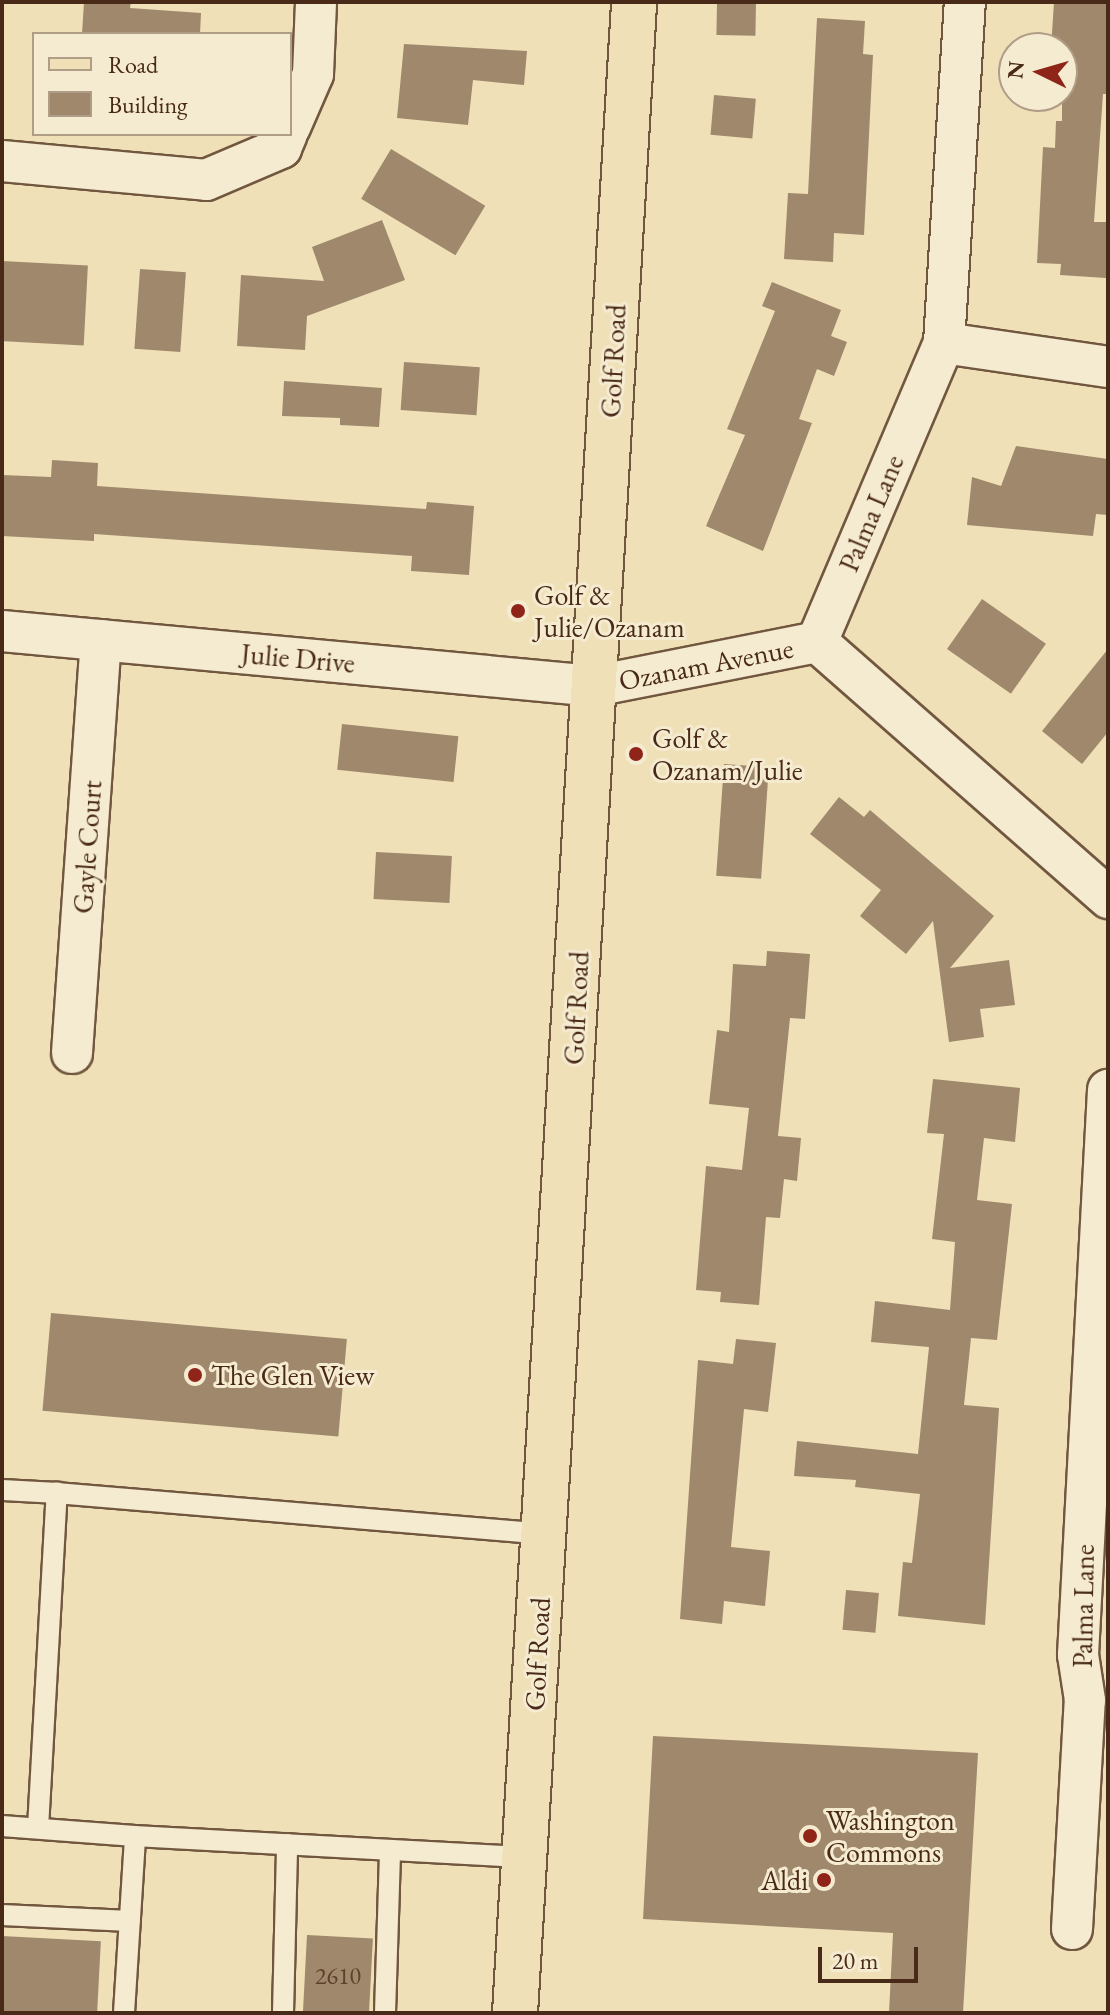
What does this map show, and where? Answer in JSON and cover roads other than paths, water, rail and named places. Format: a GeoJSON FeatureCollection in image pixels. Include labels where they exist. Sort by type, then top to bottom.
{"type":"FeatureCollection","features":[{"type":"Feature","properties":{"kind":"main road","name":"Golf Road"},"geometry":{"type":"LineString","coordinates":[[515,2013],[634,2]]}},
{"type":"Feature","properties":{"kind":"street"},"geometry":{"type":"LineString","coordinates":[[292,122],[313,74],[316,2]]}},
{"type":"Feature","properties":{"kind":"street","name":"Palma Lane"},"geometry":{"type":"LineString","coordinates":[[817,642],[944,343],[965,2]]}},
{"type":"Feature","properties":{"kind":"street"},"geometry":{"type":"LineString","coordinates":[[2,161],[206,180],[281,148],[286,136]]}},
{"type":"Feature","properties":{"kind":"street"},"geometry":{"type":"LineString","coordinates":[[944,343],[1108,367]]}},
{"type":"Feature","properties":{"kind":"street","name":"Julie Drive"},"geometry":{"type":"LineString","coordinates":[[2,631],[595,686]]}},
{"type":"Feature","properties":{"kind":"street","name":"Gayle Court"},"geometry":{"type":"LineString","coordinates":[[72,1053],[101,640]]}},
{"type":"Feature","properties":{"kind":"street"},"geometry":{"type":"LineString","coordinates":[[817,642],[1108,898]]}},
{"type":"Feature","properties":{"kind":"street","name":"Ozanam Avenue"},"geometry":{"type":"LineString","coordinates":[[595,686],[817,642]]}},
{"type":"Feature","properties":{"kind":"street","name":"Palma Lane"},"geometry":{"type":"LineString","coordinates":[[1072,1929],[1085,1700],[1078,1655],[1099,1418],[1108,1090]]}},
{"type":"Feature","properties":{"kind":"lane"},"geometry":{"type":"LineString","coordinates":[[2,1490],[545,1534]]}},
{"type":"Feature","properties":{"kind":"lane"},"geometry":{"type":"LineString","coordinates":[[38,1828],[57,1493]]}},
{"type":"Feature","properties":{"kind":"lane"},"geometry":{"type":"LineString","coordinates":[[2,1826],[525,1857]]}},
{"type":"Feature","properties":{"kind":"lane"},"geometry":{"type":"LineString","coordinates":[[124,2013],[135,1836]]}},
{"type":"Feature","properties":{"kind":"lane"},"geometry":{"type":"LineString","coordinates":[[283,2013],[287,1844]]}},
{"type":"Feature","properties":{"kind":"lane"},"geometry":{"type":"LineString","coordinates":[[385,2013],[390,1850]]}},
{"type":"Feature","properties":{"kind":"lane"},"geometry":{"type":"LineString","coordinates":[[2,1915],[130,1921]]}},
{"type":"Feature","properties":{"kind":"place","name":"Golf & Julie/Ozanam"},"geometry":{"type":"Point","coordinates":[518,611]}},
{"type":"Feature","properties":{"kind":"place","name":"Golf & Ozanam/Julie"},"geometry":{"type":"Point","coordinates":[636,754]}},
{"type":"Feature","properties":{"kind":"place","name":"The Glen View"},"geometry":{"type":"Point","coordinates":[195,1375]}},
{"type":"Feature","properties":{"kind":"place","name":"Washington Commons"},"geometry":{"type":"Point","coordinates":[810,1836]}},
{"type":"Feature","properties":{"kind":"place","name":"Aldi"},"geometry":{"type":"Point","coordinates":[824,1880]}}]}
